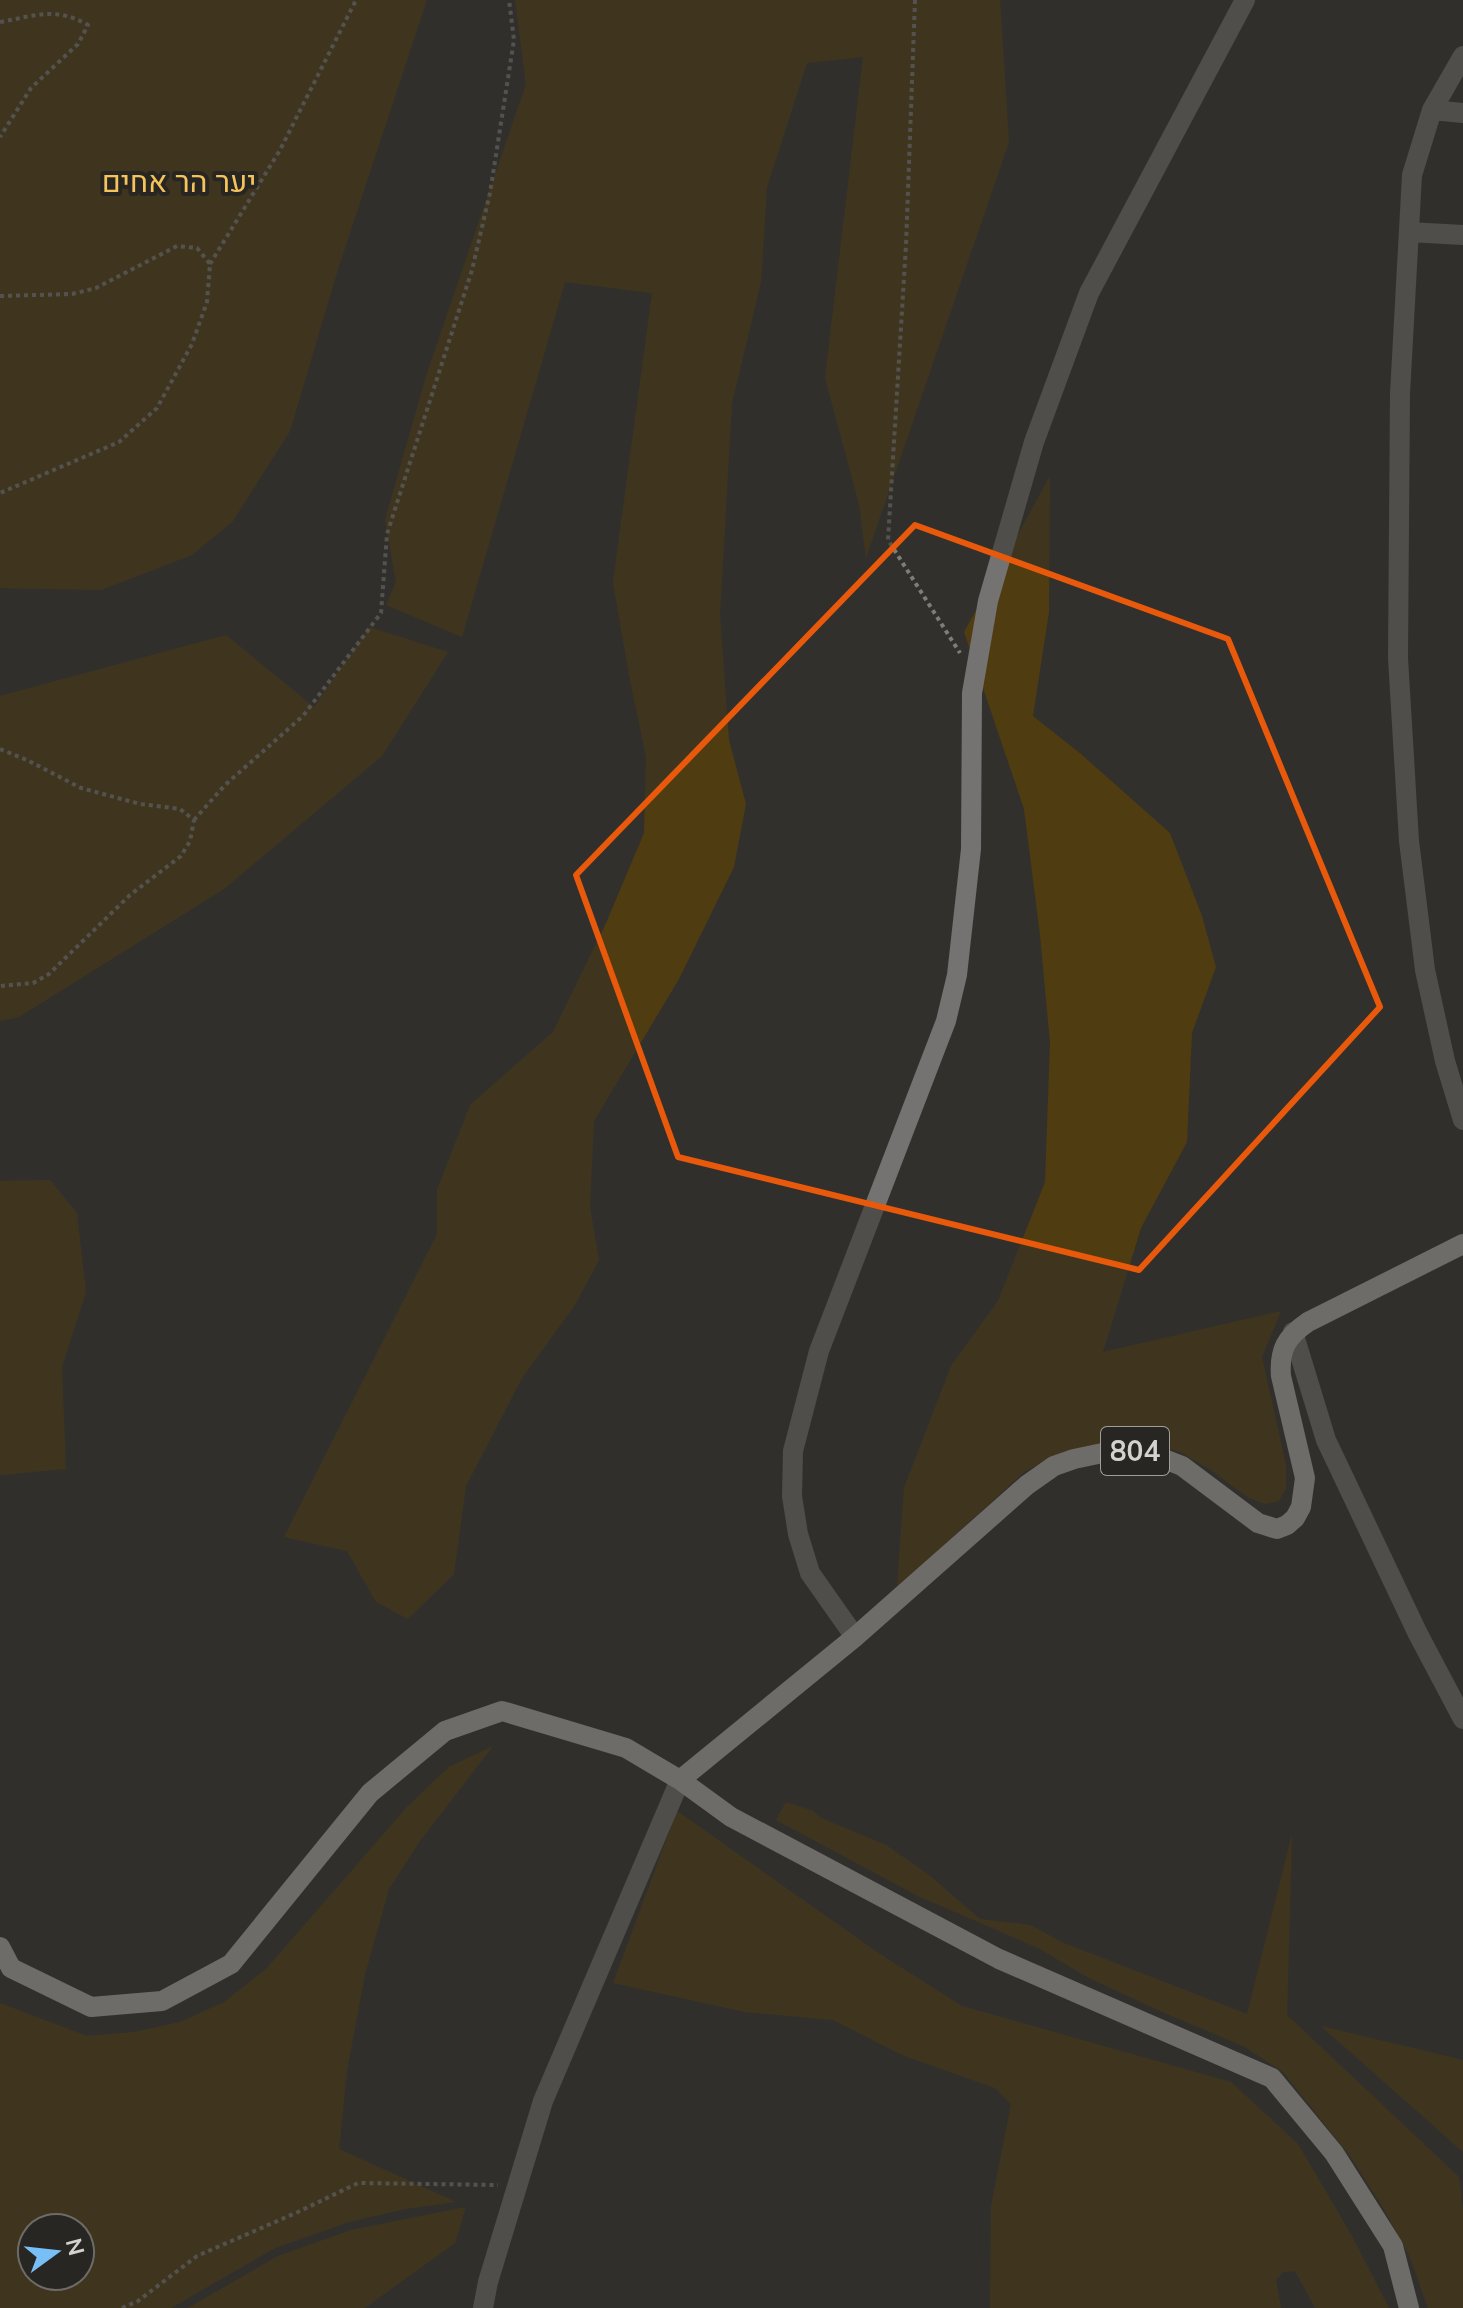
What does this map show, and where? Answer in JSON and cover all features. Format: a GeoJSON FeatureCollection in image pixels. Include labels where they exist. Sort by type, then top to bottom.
{"type":"FeatureCollection","features":[{"type":"Feature","properties":{"kind":"main road"},"geometry":{"type":"LineString","coordinates":[[1293,1332],[1463,1244]]}},
{"type":"Feature","properties":{"kind":"main road","name":"804"},"geometry":{"type":"LineString","coordinates":[[680,1780],[855,1637],[1027,1485],[1054,1466],[1112,1451],[1144,1451],[1182,1466],[1258,1523],[1277,1529],[1287,1525],[1301,1507],[1305,1478],[1281,1376],[1283,1345],[1293,1332]]}},
{"type":"Feature","properties":{"kind":"main road"},"geometry":{"type":"LineString","coordinates":[[0,1947],[11,1968],[91,2007],[162,2001],[231,1964],[370,1793],[445,1731],[502,1711],[626,1748],[680,1780],[731,1817],[999,1959],[1272,2078],[1334,2153],[1393,2246],[1409,2308]]}},
{"type":"Feature","properties":{"kind":"street"},"geometry":{"type":"LineString","coordinates":[[855,1637],[810,1573],[798,1534],[792,1496],[793,1451],[819,1351],[946,1021],[957,975],[971,849],[972,693],[988,601],[1034,442],[1089,293],[1245,0]]}},
{"type":"Feature","properties":{"kind":"street"},"geometry":{"type":"LineString","coordinates":[[1463,56],[1432,110],[1412,175],[1400,394],[1400,688],[1409,841],[1425,970],[1445,1061],[1463,1120]]}},
{"type":"Feature","properties":{"kind":"street"},"geometry":{"type":"LineString","coordinates":[[1432,110],[1463,113]]}},
{"type":"Feature","properties":{"kind":"street"},"geometry":{"type":"LineString","coordinates":[[1409,232],[1463,235]]}},
{"type":"Feature","properties":{"kind":"street"},"geometry":{"type":"LineString","coordinates":[[1293,1332],[1326,1440],[1418,1634],[1463,1719]]}},
{"type":"Feature","properties":{"kind":"street"},"geometry":{"type":"LineString","coordinates":[[483,2308],[488,2282],[543,2101],[680,1780]]}},
{"type":"Feature","properties":{"kind":"path"},"geometry":{"type":"LineString","coordinates":[[0,493],[119,442],[157,408],[192,344],[207,302],[210,264],[280,150],[356,0]]}},
{"type":"Feature","properties":{"kind":"path"},"geometry":{"type":"LineString","coordinates":[[0,986],[33,983],[49,974],[130,895],[181,856],[190,841],[194,820],[225,785],[303,716],[381,613],[387,534],[472,270],[490,193],[514,40],[509,0]]}},
{"type":"Feature","properties":{"kind":"path"},"geometry":{"type":"LineString","coordinates":[[915,0],[906,245],[888,540],[975,675]]}},
{"type":"Feature","properties":{"kind":"path"},"geometry":{"type":"LineString","coordinates":[[0,22],[51,13],[71,15],[88,25],[78,44],[31,88],[0,137]]}},
{"type":"Feature","properties":{"kind":"path"},"geometry":{"type":"LineString","coordinates":[[0,296],[72,294],[96,288],[177,246],[197,248],[210,264]]}},
{"type":"Feature","properties":{"kind":"path"},"geometry":{"type":"LineString","coordinates":[[0,749],[81,788],[140,804],[180,809],[194,820]]}},
{"type":"Feature","properties":{"kind":"path"},"geometry":{"type":"LineString","coordinates":[[122,2308],[138,2301],[197,2256],[358,2183],[517,2186]]}},
{"type":"Feature","properties":{"kind":"highlighted area"},"geometry":{"type":"Polygon","coordinates":[[[915,525],[1228,639],[1380,1007],[1139,1270],[678,1157],[576,875],[915,525]]]}},
{"type":"Feature","properties":{"kind":"green space","name":"יער הר אחים"},"geometry":{"type":"Polygon","coordinates":[[[0,0],[427,0],[339,266],[290,431],[233,521],[192,555],[101,590],[0,588],[0,0]]]}},
{"type":"Feature","properties":{"kind":"green space"},"geometry":{"type":"Polygon","coordinates":[[[515,0],[1000,0],[1009,142],[866,558],[859,504],[825,378],[863,57],[807,63],[767,187],[761,282],[732,403],[720,614],[729,740],[746,804],[734,867],[679,979],[594,1121],[590,1207],[599,1260],[575,1305],[522,1378],[466,1486],[454,1574],[408,1619],[376,1602],[347,1551],[284,1537],[437,1234],[437,1190],[470,1105],[553,1032],[606,923],[644,833],[646,757],[613,582],[652,293],[565,282],[462,637],[386,605],[396,582],[385,520],[427,373],[526,84],[515,0]]]}},
{"type":"Feature","properties":{"kind":"green space"},"geometry":{"type":"Polygon","coordinates":[[[1050,476],[1049,612],[1033,716],[1170,833],[1202,916],[1216,967],[1192,1033],[1187,1142],[1141,1228],[1103,1352],[1281,1311],[1262,1357],[1286,1465],[1286,1489],[1279,1501],[1265,1504],[1249,1498],[1180,1452],[1142,1441],[1102,1443],[1063,1452],[1024,1472],[897,1588],[904,1488],[951,1366],[998,1301],[1045,1182],[1050,1043],[1024,809],[964,632],[1050,476]]]}},
{"type":"Feature","properties":{"kind":"green space"},"geometry":{"type":"Polygon","coordinates":[[[369,627],[448,652],[382,756],[224,889],[19,1017],[0,1021],[0,696],[226,635],[314,707],[369,627]]]}},
{"type":"Feature","properties":{"kind":"green space"},"geometry":{"type":"Polygon","coordinates":[[[50,1180],[77,1213],[86,1292],[62,1367],[66,1469],[0,1475],[0,1181],[50,1180]]]}},
{"type":"Feature","properties":{"kind":"green space"},"geometry":{"type":"Polygon","coordinates":[[[493,1746],[420,1841],[389,1889],[365,1974],[347,2071],[339,2149],[456,2202],[405,2209],[349,2222],[275,2248],[171,2308],[0,2308],[0,2003],[87,2036],[134,2032],[180,2022],[224,2002],[267,1968],[407,1807],[449,1767],[493,1746]]]}},
{"type":"Feature","properties":{"kind":"green space"},"geometry":{"type":"Polygon","coordinates":[[[786,1802],[886,1845],[929,1875],[980,1919],[1030,1925],[1064,1943],[1247,2014],[1292,1834],[1287,2015],[1459,2177],[1463,2210],[1463,2308],[1428,2308],[1409,2255],[1382,2206],[1350,2156],[1283,2072],[1243,2046],[1089,1978],[1038,1948],[920,1897],[776,1820],[786,1802]]]}},
{"type":"Feature","properties":{"kind":"green space"},"geometry":{"type":"Polygon","coordinates":[[[677,1811],[880,1954],[962,2006],[1231,2082],[1298,2144],[1352,2236],[1389,2308],[1315,2308],[1295,2271],[1283,2272],[1276,2280],[1281,2308],[990,2308],[991,2206],[1011,2104],[995,2088],[902,2055],[833,2020],[745,2012],[613,1983],[677,1811]]]}},
{"type":"Feature","properties":{"kind":"green space"},"geometry":{"type":"Polygon","coordinates":[[[1321,2026],[1463,2060],[1463,2152],[1321,2026]]]}},
{"type":"Feature","properties":{"kind":"green space"},"geometry":{"type":"Polygon","coordinates":[[[466,2207],[455,2243],[365,2308],[188,2308],[278,2256],[351,2230],[466,2207]]]}}]}
